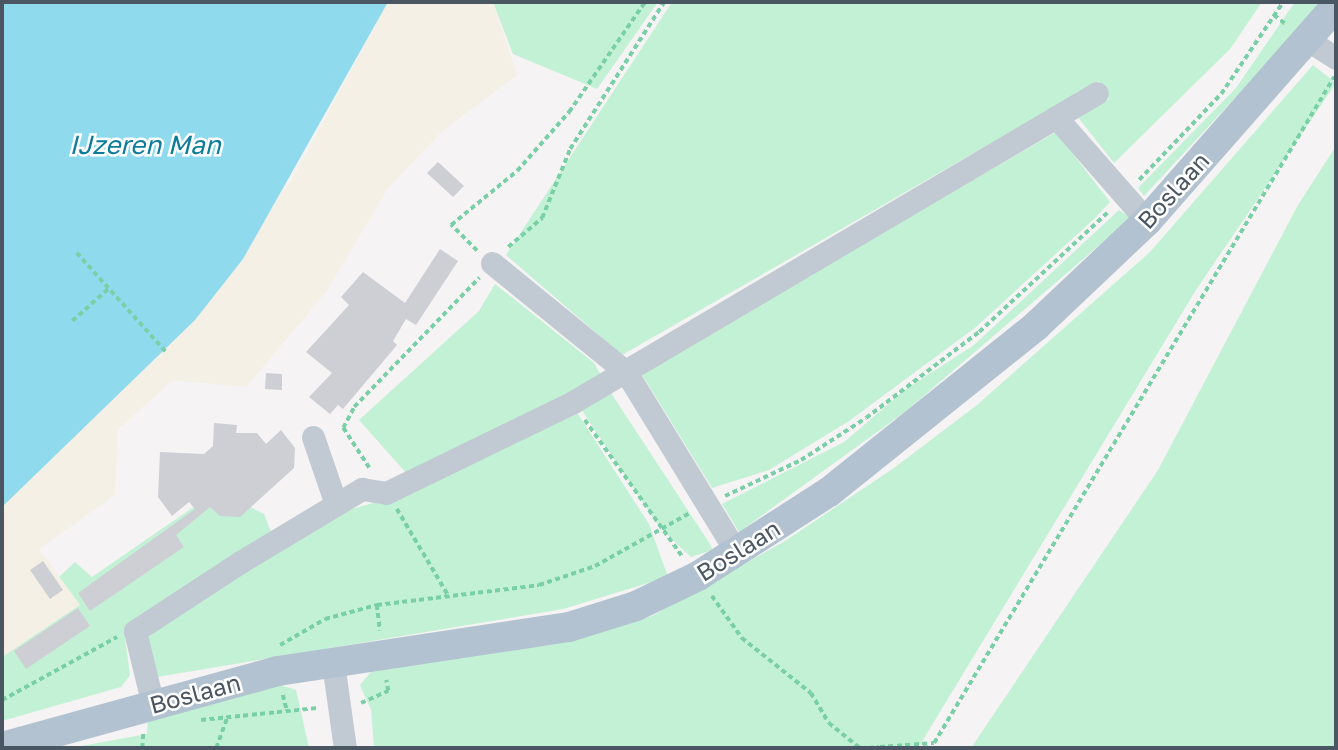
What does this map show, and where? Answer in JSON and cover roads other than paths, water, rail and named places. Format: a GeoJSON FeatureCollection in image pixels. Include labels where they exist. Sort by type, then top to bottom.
{"type":"FeatureCollection","features":[{"type":"Feature","properties":{"kind":"main road","name":"Boslaan"},"geometry":{"type":"LineString","coordinates":[[2,747],[148,716],[333,663],[569,627],[636,606],[698,576],[737,553],[908,431],[1036,326],[1147,220],[1336,6]]}},
{"type":"Feature","properties":{"kind":"street"},"geometry":{"type":"LineString","coordinates":[[1308,40],[1336,58]]}},
{"type":"Feature","properties":{"kind":"street"},"geometry":{"type":"LineString","coordinates":[[148,716],[135,631],[362,489],[386,493],[573,402],[1097,93]]}},
{"type":"Feature","properties":{"kind":"street"},"geometry":{"type":"LineString","coordinates":[[1056,117],[1147,220]]}},
{"type":"Feature","properties":{"kind":"street"},"geometry":{"type":"LineString","coordinates":[[492,263],[626,372],[737,553]]}},
{"type":"Feature","properties":{"kind":"street"},"geometry":{"type":"LineString","coordinates":[[313,437],[336,504]]}},
{"type":"Feature","properties":{"kind":"street"},"geometry":{"type":"LineString","coordinates":[[333,663],[345,748]]}},
{"type":"Feature","properties":{"kind":"water","name":"IJzeren Man"},"geometry":{"type":"Polygon","coordinates":[[[2,2],[388,2],[243,259],[195,320],[2,507],[2,2]]]}}]}
